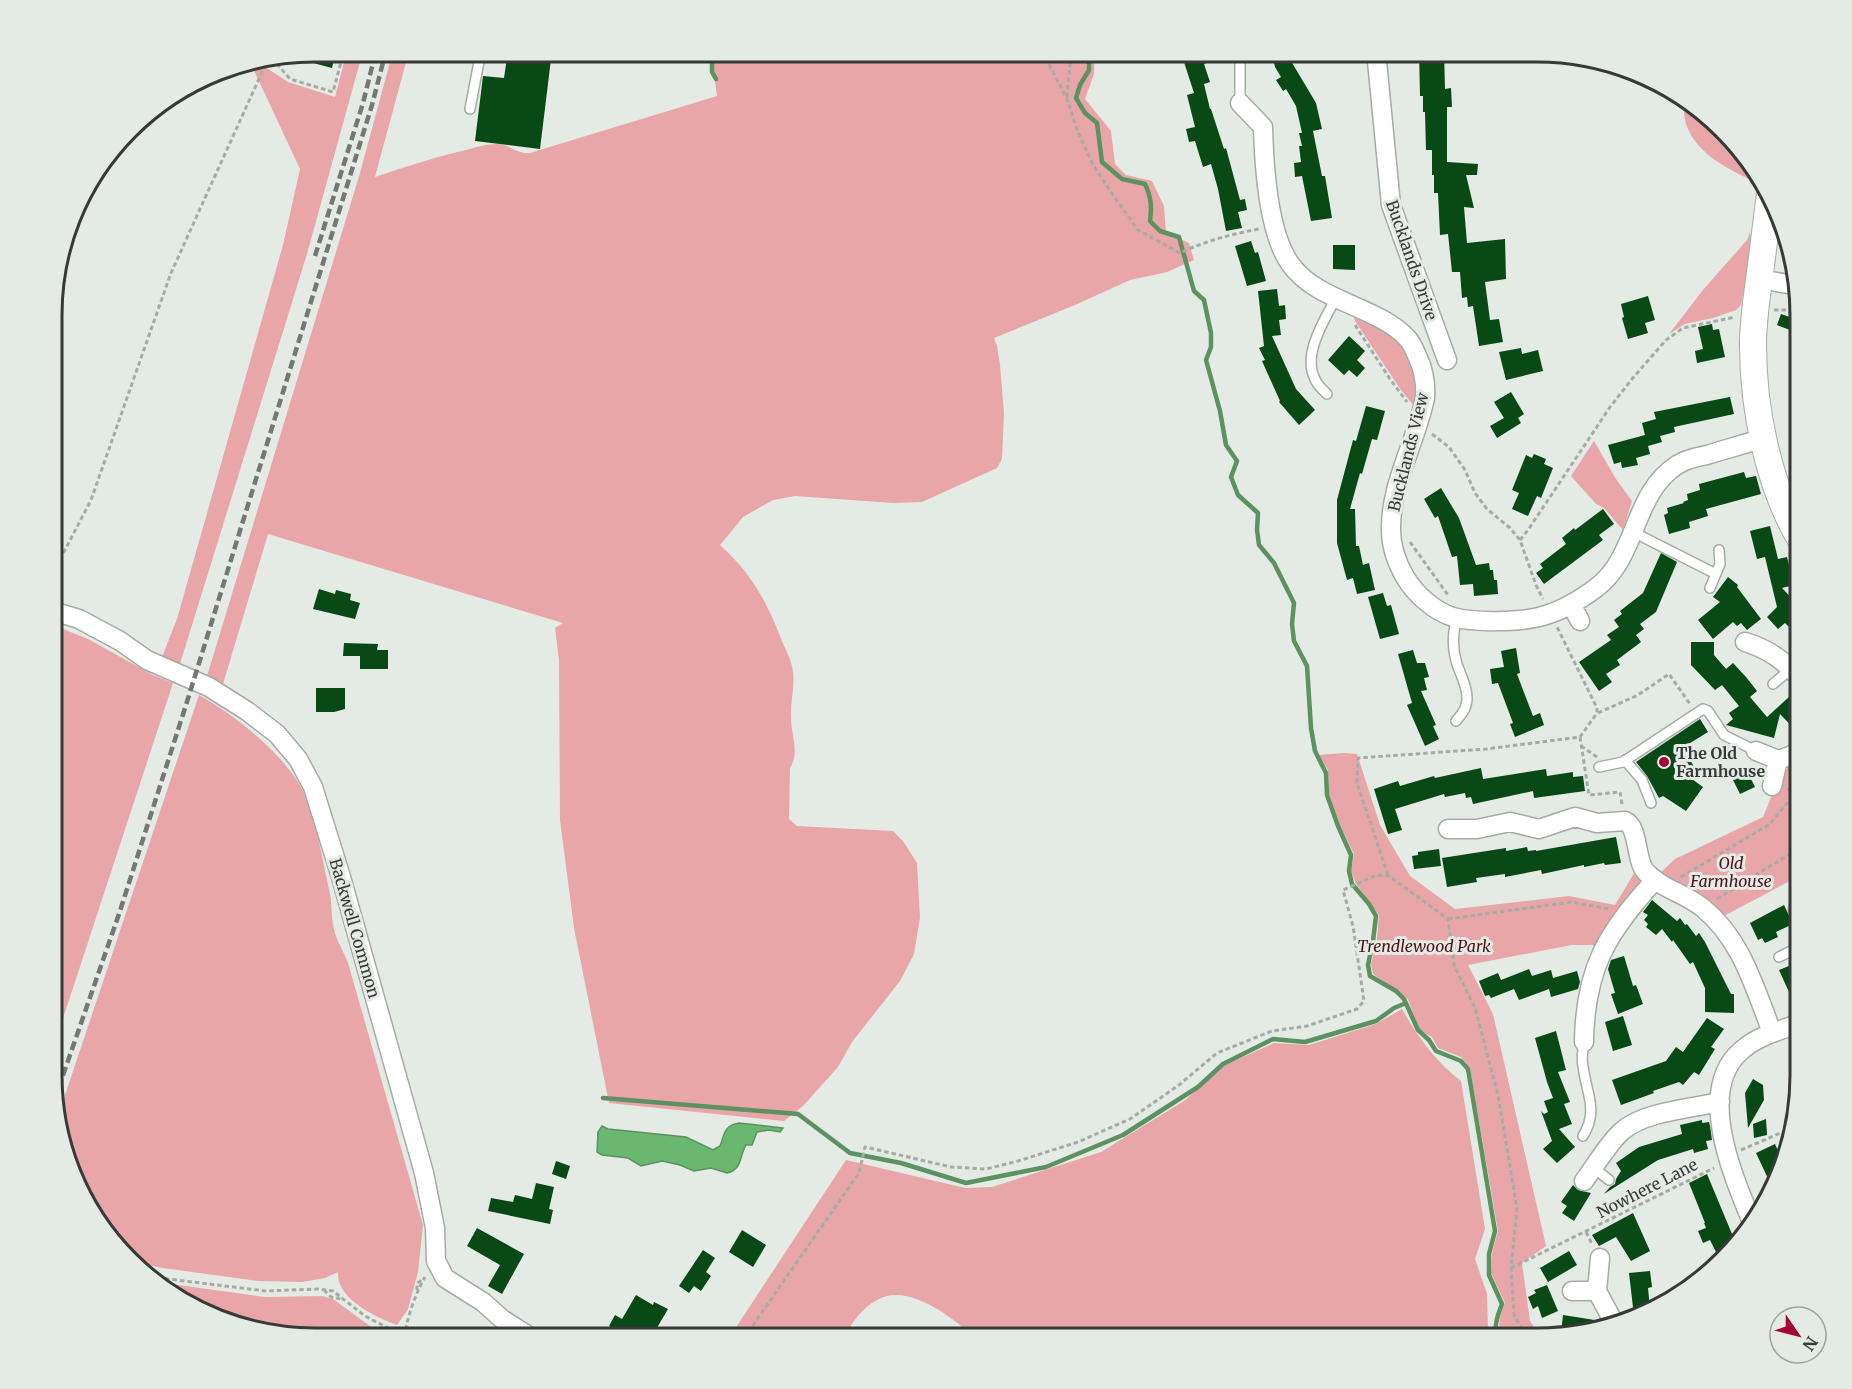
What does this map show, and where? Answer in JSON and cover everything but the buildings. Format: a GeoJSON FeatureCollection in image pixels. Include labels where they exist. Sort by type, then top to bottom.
{"type":"FeatureCollection","features":[{"type":"Feature","properties":{"kind":"street","name":"Bucklands Drive"},"geometry":{"type":"LineString","coordinates":[[1377,61],[1391,205],[1447,360]]}},
{"type":"Feature","properties":{"kind":"street","name":"Bucklands View"},"geometry":{"type":"LineString","coordinates":[[1240,103],[1263,127],[1264,158],[1275,225],[1281,248],[1294,269],[1310,284],[1386,323],[1404,335],[1411,342],[1423,368],[1425,398],[1398,484],[1391,516],[1391,530],[1393,549],[1407,580],[1415,591],[1431,604],[1447,614],[1461,618],[1497,621],[1533,618],[1571,604],[1595,589],[1609,576],[1625,552],[1647,498],[1663,476],[1675,465],[1764,438]]}},
{"type":"Feature","properties":{"kind":"street"},"geometry":{"type":"LineString","coordinates":[[1768,211],[1755,314],[1754,371],[1756,398],[1764,438],[1781,499],[1790,517]]}},
{"type":"Feature","properties":{"kind":"street"},"geometry":{"type":"LineString","coordinates":[[1759,279],[1788,284]]}},
{"type":"Feature","properties":{"kind":"street"},"geometry":{"type":"LineString","coordinates":[[1571,604],[1580,621]]}},
{"type":"Feature","properties":{"kind":"street","name":"Backwell Common"},"geometry":{"type":"LineString","coordinates":[[62,614],[79,619],[120,641],[147,660],[209,687],[247,711],[277,734],[298,759],[313,787],[341,877],[424,1173],[435,1228],[436,1261]]}},
{"type":"Feature","properties":{"kind":"street"},"geometry":{"type":"LineString","coordinates":[[1745,642],[1775,654],[1790,668]]}},
{"type":"Feature","properties":{"kind":"street"},"geometry":{"type":"LineString","coordinates":[[1756,751],[1778,760],[1790,756]]}},
{"type":"Feature","properties":{"kind":"street"},"geometry":{"type":"LineString","coordinates":[[1772,786],[1778,760]]}},
{"type":"Feature","properties":{"kind":"street"},"geometry":{"type":"LineString","coordinates":[[1448,829],[1477,829],[1506,822],[1539,828],[1575,817],[1597,823],[1629,825],[1641,864],[1661,883],[1703,908],[1722,926],[1737,946],[1772,1032]]}},
{"type":"Feature","properties":{"kind":"street"},"geometry":{"type":"LineString","coordinates":[[1584,1042],[1576,1020],[1602,951],[1619,923],[1661,883]]}},
{"type":"Feature","properties":{"kind":"street"},"geometry":{"type":"LineString","coordinates":[[1749,1214],[1729,1158],[1723,1132],[1720,1102],[1725,1077],[1736,1057],[1749,1045],[1772,1032],[1790,1026]]}},
{"type":"Feature","properties":{"kind":"street"},"geometry":{"type":"LineString","coordinates":[[1589,1174],[1619,1134],[1640,1120],[1720,1102]]}},
{"type":"Feature","properties":{"kind":"street"},"geometry":{"type":"LineString","coordinates":[[1600,1258],[1597,1291],[1610,1317]]}},
{"type":"Feature","properties":{"kind":"street"},"geometry":{"type":"LineString","coordinates":[[436,1261],[445,1278],[483,1302],[516,1328]]}},
{"type":"Feature","properties":{"kind":"street"},"geometry":{"type":"LineString","coordinates":[[1572,1291],[1597,1291]]}},
{"type":"Feature","properties":{"kind":"lane"},"geometry":{"type":"LineString","coordinates":[[470,109],[479,61]]}},
{"type":"Feature","properties":{"kind":"lane"},"geometry":{"type":"LineString","coordinates":[[1240,61],[1240,103]]}},
{"type":"Feature","properties":{"kind":"lane"},"geometry":{"type":"LineString","coordinates":[[1327,394],[1315,380],[1311,368],[1314,343],[1340,300]]}},
{"type":"Feature","properties":{"kind":"lane"},"geometry":{"type":"LineString","coordinates":[[1633,532],[1716,574]]}},
{"type":"Feature","properties":{"kind":"lane"},"geometry":{"type":"LineString","coordinates":[[1710,588],[1720,564],[1719,550]]}},
{"type":"Feature","properties":{"kind":"lane"},"geometry":{"type":"LineString","coordinates":[[1456,721],[1466,707],[1467,700],[1452,643],[1453,631],[1461,618]]}},
{"type":"Feature","properties":{"kind":"lane"},"geometry":{"type":"LineString","coordinates":[[1773,684],[1790,677]]}},
{"type":"Feature","properties":{"kind":"lane"},"geometry":{"type":"LineString","coordinates":[[1599,767],[1618,764],[1703,709],[1706,709],[1724,735],[1756,751]]}},
{"type":"Feature","properties":{"kind":"lane"},"geometry":{"type":"LineString","coordinates":[[1625,760],[1642,780],[1651,803]]}},
{"type":"Feature","properties":{"kind":"lane"},"geometry":{"type":"LineString","coordinates":[[1779,957],[1790,951]]}},
{"type":"Feature","properties":{"kind":"lane"},"geometry":{"type":"LineString","coordinates":[[1583,1136],[1589,1125],[1591,1114],[1590,1094],[1582,1062],[1584,1042]]}},
{"type":"Feature","properties":{"kind":"lane"},"geometry":{"type":"LineString","coordinates":[[1589,1174],[1609,1180]]}},
{"type":"Feature","properties":{"kind":"path"},"geometry":{"type":"LineString","coordinates":[[276,65],[290,79],[333,92],[341,61]]}},
{"type":"Feature","properties":{"kind":"path"},"geometry":{"type":"LineString","coordinates":[[1047,61],[1067,99],[1078,132],[1093,165],[1138,230],[1180,253],[1233,234],[1275,225]]}},
{"type":"Feature","properties":{"kind":"path"},"geometry":{"type":"LineString","coordinates":[[1067,99],[1070,61]]}},
{"type":"Feature","properties":{"kind":"path"},"geometry":{"type":"LineString","coordinates":[[62,556],[91,500],[171,273],[266,66]]}},
{"type":"Feature","properties":{"kind":"path"},"geometry":{"type":"LineString","coordinates":[[1340,300],[1419,421],[1449,447],[1475,493],[1487,509],[1510,528],[1520,540],[1536,585],[1597,708],[1597,713]]}},
{"type":"Feature","properties":{"kind":"path"},"geometry":{"type":"LineString","coordinates":[[1520,540],[1610,407],[1666,340],[1683,328],[1695,324],[1783,309],[1790,312]]}},
{"type":"Feature","properties":{"kind":"path"},"geometry":{"type":"LineString","coordinates":[[1391,516],[1461,618]]}},
{"type":"Feature","properties":{"kind":"path"},"geometry":{"type":"LineString","coordinates":[[1629,825],[1620,792],[1589,795],[1580,737],[1597,713],[1638,695],[1669,674],[1697,713]]}},
{"type":"Feature","properties":{"kind":"path"},"geometry":{"type":"LineString","coordinates":[[1389,876],[1357,783],[1358,758],[1486,749],[1580,737]]}},
{"type":"Feature","properties":{"kind":"path"},"geometry":{"type":"LineString","coordinates":[[1661,883],[1770,824],[1790,799]]}},
{"type":"Feature","properties":{"kind":"path"},"geometry":{"type":"LineString","coordinates":[[1703,908],[1790,854]]}},
{"type":"Feature","properties":{"kind":"path"},"geometry":{"type":"LineString","coordinates":[[751,1328],[859,1173],[865,1147],[951,1167],[987,1169],[1018,1161],[1078,1142],[1130,1119],[1179,1085],[1217,1053],[1272,1030],[1307,1026],[1357,1009],[1364,1001],[1353,926],[1343,890],[1351,886],[1377,875],[1389,876],[1448,919],[1571,902],[1615,910]]}},
{"type":"Feature","properties":{"kind":"path"},"geometry":{"type":"LineString","coordinates":[[1448,919],[1454,965],[1475,1008],[1498,1095],[1517,1209],[1511,1268],[1514,1314],[1521,1328]]}},
{"type":"Feature","properties":{"kind":"path","name":"Nowhere Lane"},"geometry":{"type":"LineString","coordinates":[[1511,1268],[1526,1263],[1720,1165],[1737,1152],[1784,1131]]}},
{"type":"Feature","properties":{"kind":"path"},"geometry":{"type":"LineString","coordinates":[[406,1328],[417,1294],[436,1261]]}},
{"type":"Feature","properties":{"kind":"path"},"geometry":{"type":"LineString","coordinates":[[166,1279],[266,1291],[333,1291],[365,1316],[388,1328]]}},
{"type":"Feature","properties":{"kind":"green space"},"geometry":{"type":"Polygon","coordinates":[[[344,61],[360,61],[307,254],[179,667],[162,657],[177,619],[283,245],[300,169],[253,69],[264,66],[288,82],[335,97],[344,61]]]}},
{"type":"Feature","properties":{"kind":"green space"},"geometry":{"type":"Polygon","coordinates":[[[390,61],[406,61],[375,177],[486,145],[498,144],[530,153],[717,96],[712,61],[1095,61],[1094,74],[1085,99],[1111,131],[1115,164],[1126,175],[1152,181],[1164,206],[1166,233],[1189,243],[1194,260],[1167,272],[1130,280],[994,338],[1000,365],[1004,413],[1002,459],[997,468],[922,502],[893,503],[795,496],[773,500],[743,517],[720,545],[741,567],[757,589],[791,664],[793,678],[791,718],[795,750],[790,768],[789,819],[797,826],[893,831],[903,841],[917,863],[920,918],[914,954],[900,981],[852,1042],[838,1067],[803,1106],[784,1121],[609,1103],[574,928],[560,820],[559,660],[555,628],[563,623],[268,534],[223,684],[207,676],[360,173],[390,61]]]}},
{"type":"Feature","properties":{"kind":"green space"},"geometry":{"type":"Polygon","coordinates":[[[1684,109],[1704,124],[1728,148],[1752,181],[1716,161],[1698,145],[1686,124],[1684,109]]]}},
{"type":"Feature","properties":{"kind":"green space"},"geometry":{"type":"Polygon","coordinates":[[[1750,232],[1751,252],[1741,305],[1736,310],[1713,318],[1685,324],[1669,334],[1703,290],[1747,240],[1750,232]]]}},
{"type":"Feature","properties":{"kind":"green space"},"geometry":{"type":"Polygon","coordinates":[[[1356,316],[1389,333],[1404,349],[1417,382],[1414,406],[1355,321],[1356,316]]]}},
{"type":"Feature","properties":{"kind":"green space"},"geometry":{"type":"Polygon","coordinates":[[[1594,441],[1632,501],[1623,530],[1571,476],[1594,441]]]}},
{"type":"Feature","properties":{"kind":"green space"},"geometry":{"type":"Polygon","coordinates":[[[62,629],[88,639],[153,675],[173,683],[62,1022],[62,629]]]}},
{"type":"Feature","properties":{"kind":"green space"},"geometry":{"type":"Polygon","coordinates":[[[199,695],[243,724],[271,750],[295,777],[308,802],[330,893],[335,933],[348,963],[423,1225],[418,1272],[408,1309],[397,1325],[369,1312],[350,1299],[343,1291],[338,1272],[325,1278],[302,1282],[258,1281],[148,1265],[124,1241],[95,1201],[75,1156],[66,1124],[63,1101],[199,695]]]}},
{"type":"Feature","properties":{"kind":"green space","name":"Trendlewood Park"},"geometry":{"type":"Polygon","coordinates":[[[1357,754],[1380,825],[1410,876],[1455,909],[1569,896],[1615,905],[1636,870],[1650,881],[1599,947],[1572,945],[1468,965],[1493,1014],[1546,1246],[1522,1263],[1530,1321],[1535,1328],[1500,1328],[1505,1303],[1491,1273],[1492,1253],[1498,1231],[1470,1068],[1461,1057],[1438,1048],[1432,1037],[1419,1030],[1408,999],[1373,974],[1371,964],[1377,939],[1379,915],[1356,884],[1351,871],[1354,854],[1329,794],[1328,770],[1319,755],[1357,754]]]}},
{"type":"Feature","properties":{"kind":"green space","name":"Old Farmhouse"},"geometry":{"type":"Polygon","coordinates":[[[1790,766],[1790,881],[1722,917],[1675,881],[1660,873],[1675,859],[1763,817],[1777,783],[1790,766]]]}},
{"type":"Feature","properties":{"kind":"green space"},"geometry":{"type":"Polygon","coordinates":[[[1402,1009],[1428,1048],[1461,1081],[1485,1229],[1475,1259],[1487,1294],[1488,1328],[963,1328],[942,1312],[916,1299],[889,1296],[866,1307],[849,1328],[736,1328],[846,1160],[965,1188],[992,1187],[1101,1152],[1184,1101],[1225,1065],[1274,1043],[1309,1045],[1376,1024],[1402,1009]]]}},
{"type":"Feature","properties":{"kind":"green space"},"geometry":{"type":"Polygon","coordinates":[[[173,1284],[265,1297],[322,1296],[333,1299],[373,1328],[315,1328],[265,1323],[218,1308],[173,1284]]]}},
{"type":"Feature","properties":{"kind":"shaded area"},"geometry":{"type":"Polygon","coordinates":[[[739,1123],[783,1128],[780,1132],[769,1130],[757,1132],[752,1145],[746,1145],[736,1168],[727,1173],[711,1168],[694,1171],[662,1161],[641,1166],[628,1158],[602,1155],[597,1152],[598,1132],[602,1126],[608,1129],[686,1137],[713,1150],[720,1146],[727,1128],[739,1123]]]}},
{"type":"Feature","properties":{"kind":"waterway"},"geometry":{"type":"LineString","coordinates":[[712,61],[712,72],[716,79]]}},
{"type":"Feature","properties":{"kind":"waterway"},"geometry":{"type":"LineString","coordinates":[[1089,61],[1089,70],[1080,85],[1076,98],[1085,113],[1097,123],[1102,162],[1122,179],[1145,184],[1151,202],[1150,221],[1160,231],[1179,237],[1194,291],[1204,300],[1211,333],[1211,347],[1206,360],[1220,411],[1226,445],[1237,461],[1231,477],[1238,495],[1258,513],[1259,545],[1274,563],[1294,603],[1292,624],[1294,641],[1307,666],[1311,728],[1315,751],[1326,773],[1327,795],[1351,855],[1349,871],[1352,884],[1376,916],[1368,965],[1370,976],[1396,991],[1404,999],[1418,1030],[1429,1040],[1436,1051],[1461,1061],[1468,1069],[1495,1231],[1489,1254],[1489,1275],[1502,1304],[1496,1328]]}},
{"type":"Feature","properties":{"kind":"waterway"},"geometry":{"type":"LineString","coordinates":[[603,1098],[798,1114],[850,1153],[901,1163],[966,1183],[1046,1167],[1123,1135],[1198,1087],[1223,1064],[1273,1039],[1305,1042],[1376,1021],[1394,1008],[1406,1003]]}},
{"type":"Feature","properties":{"kind":"railway"},"geometry":{"type":"LineString","coordinates":[[315,256],[363,103],[374,61]]}},
{"type":"Feature","properties":{"kind":"railway"},"geometry":{"type":"LineString","coordinates":[[62,1078],[119,914],[186,705],[372,105],[383,61]]}},
{"type":"Feature","properties":{"kind":"place","name":"The Old Farmhouse"},"geometry":{"type":"Point","coordinates":[1664,762]}}]}
